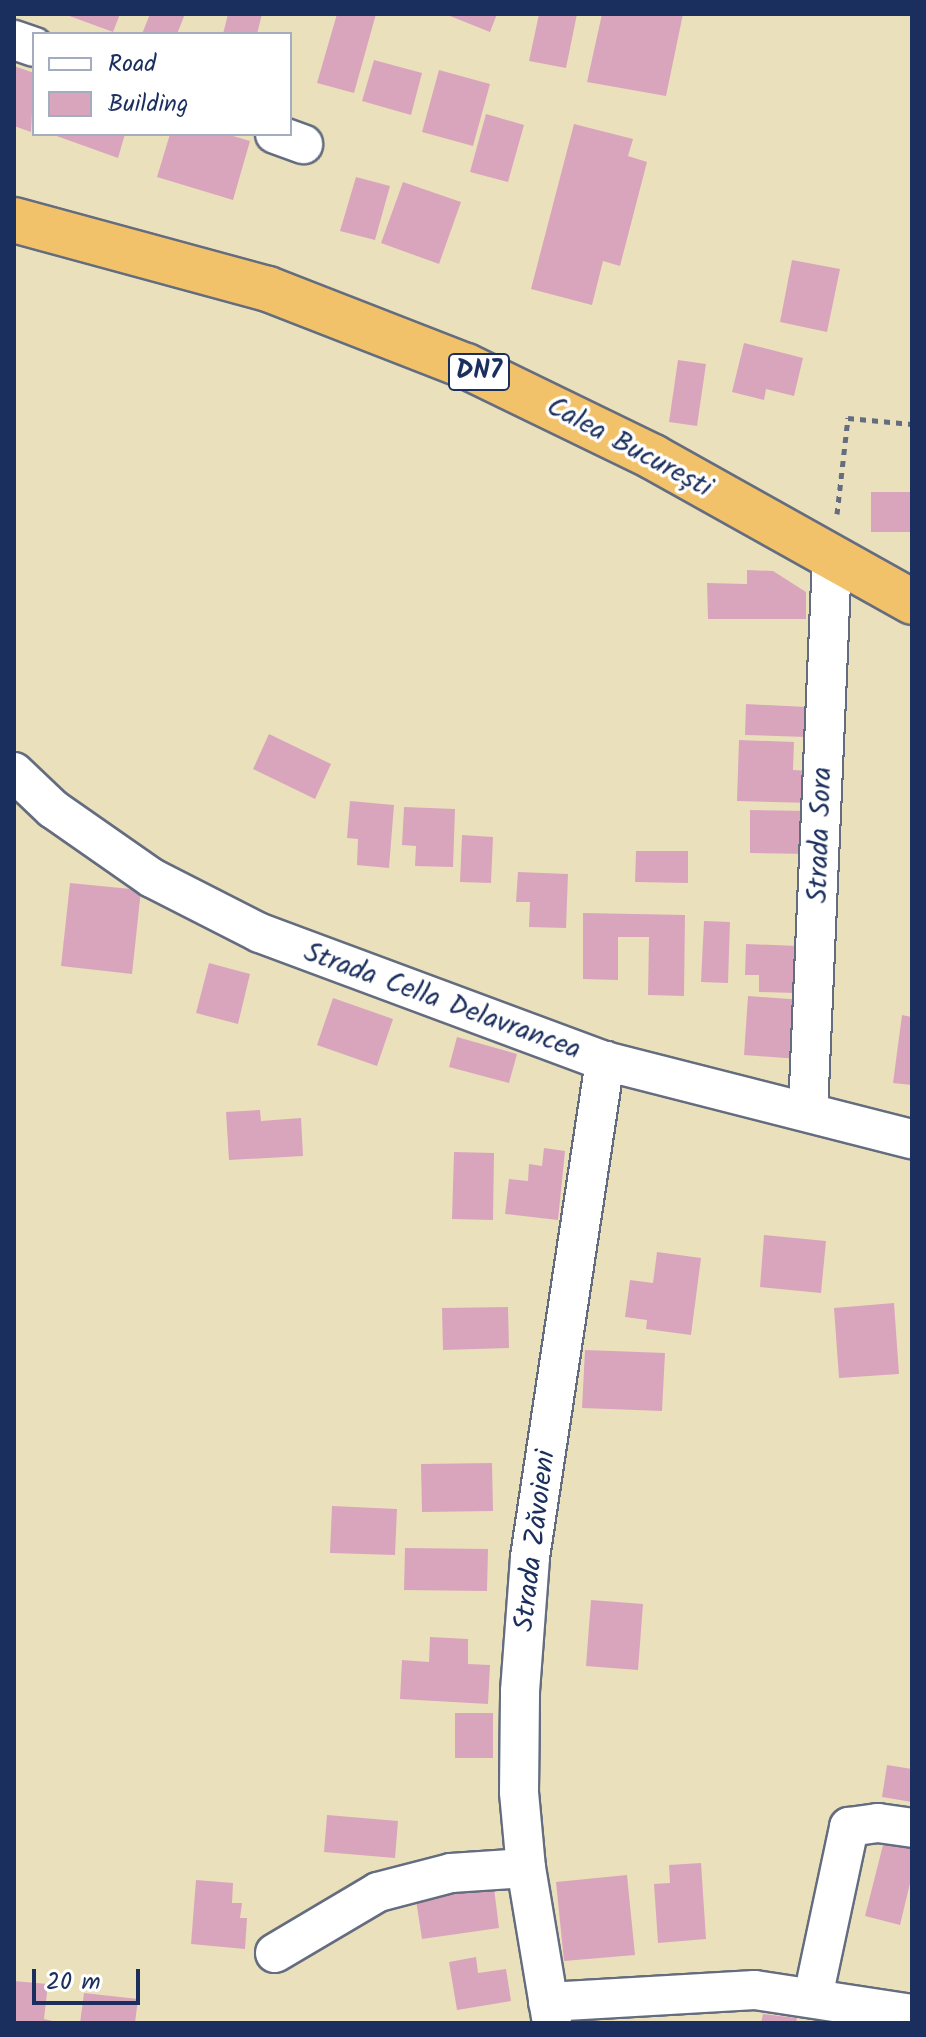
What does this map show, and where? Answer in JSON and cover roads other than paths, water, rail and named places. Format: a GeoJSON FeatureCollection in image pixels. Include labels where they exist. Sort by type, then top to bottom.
{"type":"FeatureCollection","features":[{"type":"Feature","properties":{"kind":"highway","name":"Calea București"},"geometry":{"type":"LineString","coordinates":[[14,220],[268,289],[466,366],[653,457],[912,602]]}},
{"type":"Feature","properties":{"kind":"street","name":"Strada Sora"},"geometry":{"type":"LineString","coordinates":[[808,1111],[832,559]]}},
{"type":"Feature","properties":{"kind":"street","name":"Strada Cella Delavrancea"},"geometry":{"type":"LineString","coordinates":[[14,772],[53,809],[152,878],[260,933],[605,1061],[912,1139]]}},
{"type":"Feature","properties":{"kind":"street","name":"Strada Zăvoieni"},"geometry":{"type":"LineString","coordinates":[[550,2012],[526,1868],[520,1720],[530,1557],[605,1061]]}},
{"type":"Feature","properties":{"kind":"street"},"geometry":{"type":"LineString","coordinates":[[813,1997],[849,1827],[878,1823],[912,1828]]}},
{"type":"Feature","properties":{"kind":"street"},"geometry":{"type":"LineString","coordinates":[[275,1953],[378,1892],[451,1873],[526,1868]]}},
{"type":"Feature","properties":{"kind":"street"},"geometry":{"type":"LineString","coordinates":[[550,2012],[727,1991],[813,1997],[912,2014]]}}]}
